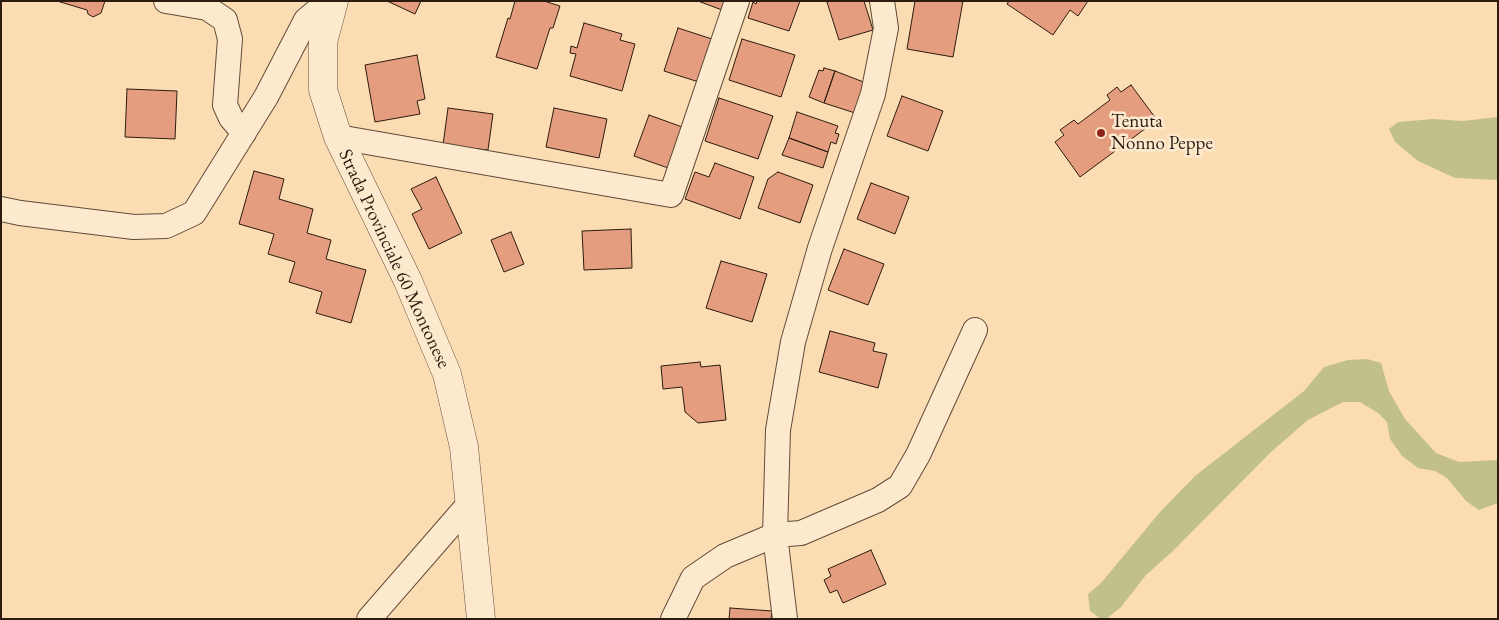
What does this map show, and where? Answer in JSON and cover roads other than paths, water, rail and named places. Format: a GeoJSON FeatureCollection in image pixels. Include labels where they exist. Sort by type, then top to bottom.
{"type":"FeatureCollection","features":[{"type":"Feature","properties":{"kind":"street"},"geometry":{"type":"LineString","coordinates":[[166,1],[207,8],[225,20],[230,39],[225,105],[231,118],[244,133]]}},
{"type":"Feature","properties":{"kind":"street"},"geometry":{"type":"LineString","coordinates":[[1,209],[134,227],[166,226],[194,213],[266,97],[306,20],[329,1]]}},
{"type":"Feature","properties":{"kind":"street","name":"Strada Provinciale 60 Montonese"},"geometry":{"type":"LineString","coordinates":[[334,1],[323,42],[323,90],[338,137],[408,280],[447,374],[464,447],[481,619]]}},
{"type":"Feature","properties":{"kind":"street"},"geometry":{"type":"LineString","coordinates":[[338,137],[671,196],[738,1]]}},
{"type":"Feature","properties":{"kind":"street"},"geometry":{"type":"LineString","coordinates":[[785,619],[775,536],[778,430],[793,342],[820,248],[873,94],[886,28],[882,1]]}},
{"type":"Feature","properties":{"kind":"street"},"geometry":{"type":"LineString","coordinates":[[673,619],[693,578],[726,556],[775,536],[801,533],[878,500],[900,486],[918,455],[975,330]]}},
{"type":"Feature","properties":{"kind":"street"},"geometry":{"type":"LineString","coordinates":[[369,619],[469,504]]}},
{"type":"Feature","properties":{"kind":"place","name":"Tenuta Nonno Peppe"},"geometry":{"type":"Point","coordinates":[1101,133]}}]}
